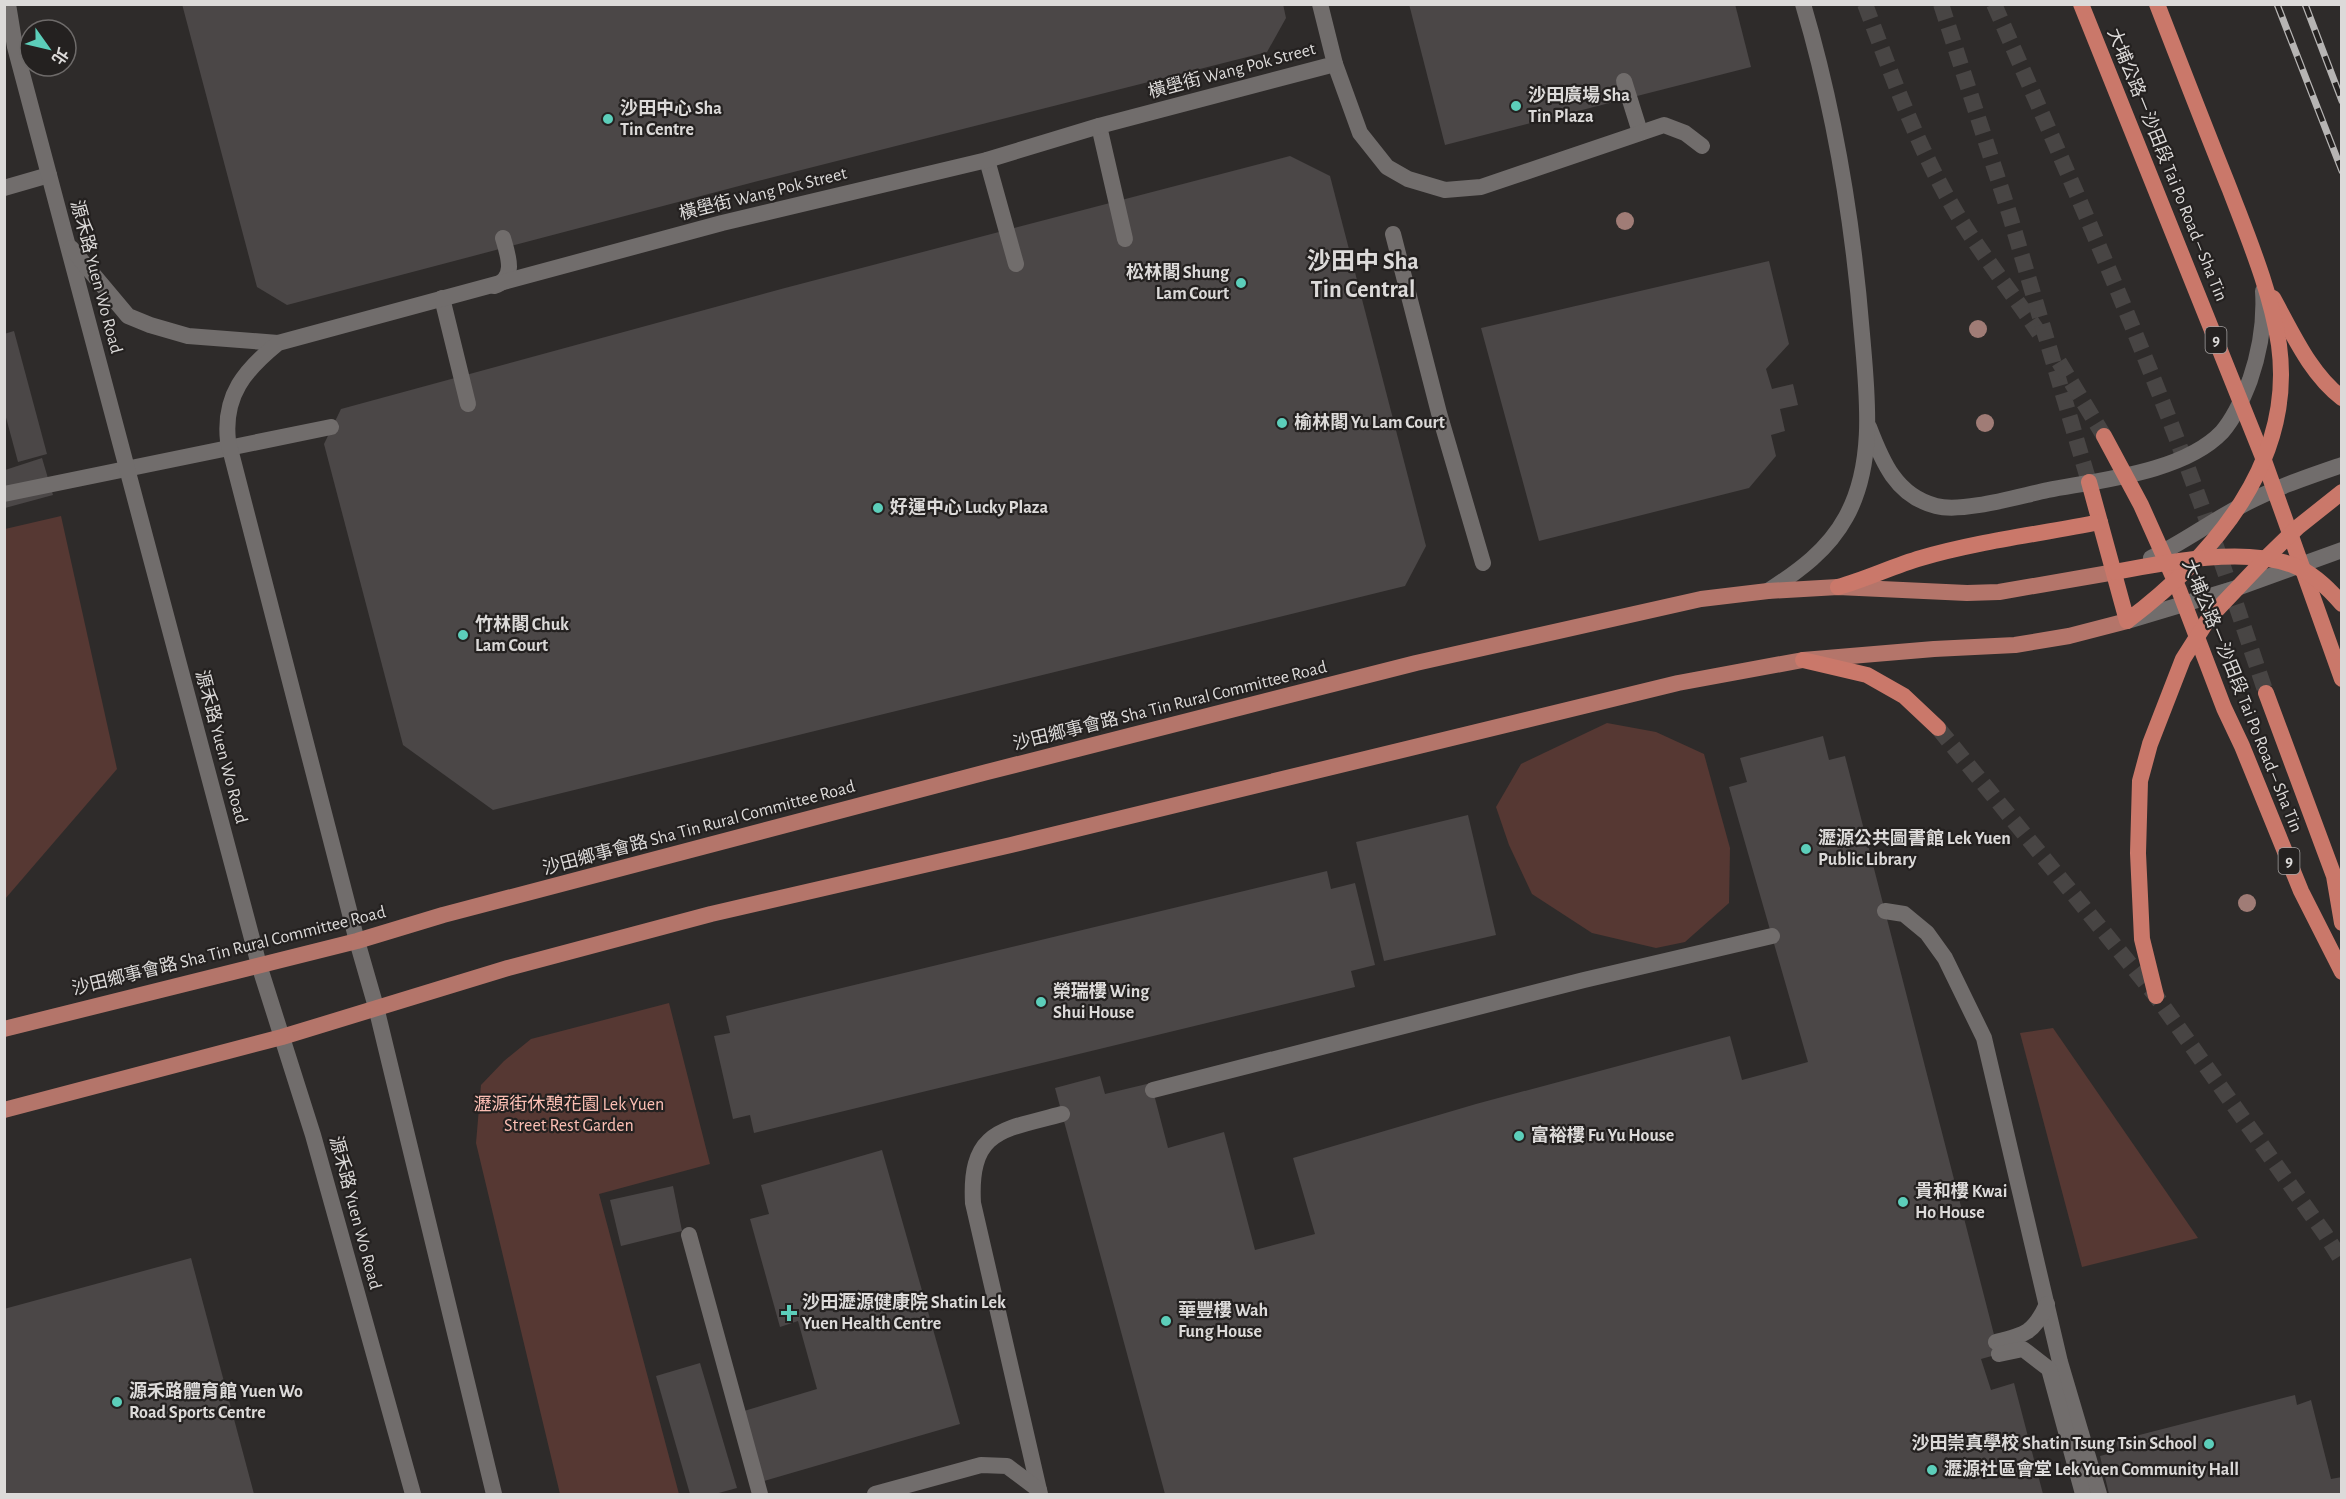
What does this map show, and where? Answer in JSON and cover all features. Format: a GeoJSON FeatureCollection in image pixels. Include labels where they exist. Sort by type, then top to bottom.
{"type":"FeatureCollection","features":[{"type":"Feature","properties":{"kind":"highway","name":"大埔公路－沙田段 Tai Po Road – Sha Tin"},"geometry":{"type":"LineString","coordinates":[[2081,4],[2262,455],[2342,679]]}},
{"type":"Feature","properties":{"kind":"highway"},"geometry":{"type":"LineString","coordinates":[[2157,4],[2263,279],[2304,354],[2331,390],[2342,398]]}},
{"type":"Feature","properties":{"kind":"highway"},"geometry":{"type":"LineString","coordinates":[[2089,482],[2127,621],[2160,597],[2199,559],[2239,507],[2268,448],[2277,416],[2281,384],[2279,346],[2263,279]]}},
{"type":"Feature","properties":{"kind":"highway","name":"大埔公路－沙田段 Tai Po Road – Sha Tin"},"geometry":{"type":"LineString","coordinates":[[2104,436],[2141,505],[2179,590],[2224,708],[2242,746],[2301,891],[2342,972]]}},
{"type":"Feature","properties":{"kind":"highway"},"geometry":{"type":"LineString","coordinates":[[2156,996],[2142,939],[2138,853],[2140,781],[2150,744],[2183,659],[2209,618],[2298,527],[2342,492]]}},
{"type":"Feature","properties":{"kind":"highway"},"geometry":{"type":"LineString","coordinates":[[1838,587],[1952,550],[2100,522]]}},
{"type":"Feature","properties":{"kind":"highway"},"geometry":{"type":"LineString","coordinates":[[2115,572],[2199,559],[2266,558],[2297,567],[2322,585],[2342,604]]}},
{"type":"Feature","properties":{"kind":"highway"},"geometry":{"type":"LineString","coordinates":[[1803,660],[1867,675],[1904,696],[1938,728]]}},
{"type":"Feature","properties":{"kind":"highway","name":"大埔公路－沙田段 Tai Po Road – Sha Tin"},"geometry":{"type":"LineString","coordinates":[[2266,693],[2334,876],[2342,923]]}},
{"type":"Feature","properties":{"kind":"main road","name":"源禾路 Yuen Wo Road"},"geometry":{"type":"LineString","coordinates":[[8,4],[15,46],[259,965],[313,1135],[413,1494]]}},
{"type":"Feature","properties":{"kind":"main road"},"geometry":{"type":"LineString","coordinates":[[1320,4],[1335,64],[1360,133],[1387,167],[1408,178],[1445,190],[1481,187],[1664,125],[1685,133],[1702,147]]}},
{"type":"Feature","properties":{"kind":"main road"},"geometry":{"type":"LineString","coordinates":[[1768,591],[1803,568],[1829,543],[1847,516],[1864,466],[1866,420],[1859,296],[1842,163],[1803,4]]}},
{"type":"Feature","properties":{"kind":"main road","name":"橫壆街 Wang Pok Street"},"geometry":{"type":"LineString","coordinates":[[357,941],[228,441],[226,424],[229,405],[239,384],[254,363],[278,343],[722,223],[987,160],[1099,126],[1335,64]]}},
{"type":"Feature","properties":{"kind":"main road"},"geometry":{"type":"LineString","coordinates":[[1624,81],[1640,132]]}},
{"type":"Feature","properties":{"kind":"main road"},"geometry":{"type":"LineString","coordinates":[[1099,126],[1125,239]]}},
{"type":"Feature","properties":{"kind":"main road"},"geometry":{"type":"LineString","coordinates":[[987,160],[1016,264]]}},
{"type":"Feature","properties":{"kind":"main road"},"geometry":{"type":"LineString","coordinates":[[4,188],[49,175]]}},
{"type":"Feature","properties":{"kind":"main road"},"geometry":{"type":"LineString","coordinates":[[1393,234],[1439,413],[1483,563]]}},
{"type":"Feature","properties":{"kind":"main road"},"geometry":{"type":"LineString","coordinates":[[478,290],[501,283],[508,273],[510,261],[503,238]]}},
{"type":"Feature","properties":{"kind":"main road"},"geometry":{"type":"LineString","coordinates":[[67,243],[128,316],[188,336],[278,343]]}},
{"type":"Feature","properties":{"kind":"main road"},"geometry":{"type":"LineString","coordinates":[[1866,420],[1882,461],[1898,485],[1936,506],[1960,507],[2089,482],[2178,461],[2199,450],[2221,432],[2235,414],[2256,362],[2265,309],[2263,279]]}},
{"type":"Feature","properties":{"kind":"main road"},"geometry":{"type":"LineString","coordinates":[[442,298],[468,404]]}},
{"type":"Feature","properties":{"kind":"main road"},"geometry":{"type":"LineString","coordinates":[[4,494],[331,427]]}},
{"type":"Feature","properties":{"kind":"main road","name":"沙田鄉事會路 Sha Tin Rural Committee Road"},"geometry":{"type":"LineString","coordinates":[[4,1029],[357,941],[442,915],[952,781],[1416,663],[1701,598],[1838,587],[1967,593],[1999,592],[2115,572],[2173,548],[2239,507],[2301,479],[2342,465]]}},
{"type":"Feature","properties":{"kind":"main road"},"geometry":{"type":"LineString","coordinates":[[4,1110],[282,1037],[508,968],[711,914],[1678,683],[1803,660],[2015,645],[2069,636],[2237,588],[2342,550]]}},
{"type":"Feature","properties":{"kind":"main road"},"geometry":{"type":"LineString","coordinates":[[1885,911],[1904,914],[1928,933],[1945,958],[1984,1038],[2060,1362],[2099,1494]]}},
{"type":"Feature","properties":{"kind":"main road"},"geometry":{"type":"LineString","coordinates":[[1153,1090],[1494,1002],[1717,947],[1772,936]]}},
{"type":"Feature","properties":{"kind":"main road"},"geometry":{"type":"LineString","coordinates":[[357,941],[376,1007],[494,1494]]}},
{"type":"Feature","properties":{"kind":"main road"},"geometry":{"type":"LineString","coordinates":[[1040,1492],[973,1203],[972,1178],[980,1150],[1000,1131],[1062,1114]]}},
{"type":"Feature","properties":{"kind":"main road"},"geometry":{"type":"LineString","coordinates":[[689,1234],[760,1494]]}},
{"type":"Feature","properties":{"kind":"main road"},"geometry":{"type":"LineString","coordinates":[[2047,1304],[2038,1323],[1997,1348],[2023,1349],[2049,1369],[2083,1494]]}},
{"type":"Feature","properties":{"kind":"main road"},"geometry":{"type":"LineString","coordinates":[[875,1494],[981,1465],[1007,1466],[1040,1492]]}},
{"type":"Feature","properties":{"kind":"green space"},"geometry":{"type":"Polygon","coordinates":[[[61,516],[117,769],[5,899],[5,529],[61,516]]]}},
{"type":"Feature","properties":{"kind":"green space"},"geometry":{"type":"Polygon","coordinates":[[[1607,723],[1656,732],[1704,754],[1730,848],[1729,903],[1685,942],[1656,948],[1592,933],[1532,894],[1509,845],[1496,807],[1521,764],[1607,723]]]}},
{"type":"Feature","properties":{"kind":"green space","name":"瀝源街休憩花園 Lek Yuen Street Rest Garden"},"geometry":{"type":"Polygon","coordinates":[[[669,1003],[710,1164],[599,1194],[679,1494],[560,1494],[476,1143],[481,1085],[504,1061],[531,1039],[669,1003]]]}},
{"type":"Feature","properties":{"kind":"green space"},"geometry":{"type":"Polygon","coordinates":[[[2053,1028],[2198,1238],[2082,1267],[2020,1033],[2053,1028]]]}},
{"type":"Feature","properties":{"kind":"building","name":"沙田中心 Sha Tin Centre"},"geometry":{"type":"Polygon","coordinates":[[[182,4],[1283,4],[1286,18],[1267,52],[758,181],[287,305],[257,287],[182,4]]]}},
{"type":"Feature","properties":{"kind":"building","name":"沙田廣場 Sha Tin Plaza"},"geometry":{"type":"Polygon","coordinates":[[[1409,4],[1735,4],[1751,67],[1445,145],[1409,4]]]}},
{"type":"Feature","properties":{"kind":"building","name":"好運中心 Lucky Plaza"},"geometry":{"type":"Polygon","coordinates":[[[1290,156],[1330,176],[1426,546],[1405,586],[493,810],[403,745],[324,444],[341,409],[785,288],[1290,156]]]}},
{"type":"Feature","properties":{"kind":"building"},"geometry":{"type":"Polygon","coordinates":[[[1769,261],[1789,344],[1766,369],[1772,389],[1793,384],[1798,405],[1780,409],[1785,431],[1771,435],[1776,456],[1749,488],[1539,541],[1481,328],[1769,261]]]}},
{"type":"Feature","properties":{"kind":"building"},"geometry":{"type":"Polygon","coordinates":[[[14,331],[47,454],[18,462],[4,410],[4,334],[14,331]]]}},
{"type":"Feature","properties":{"kind":"building"},"geometry":{"type":"Polygon","coordinates":[[[42,458],[53,495],[5,508],[5,470],[42,458]]]}},
{"type":"Feature","properties":{"kind":"building"},"geometry":{"type":"Polygon","coordinates":[[[1823,736],[1829,760],[1845,756],[1999,1354],[1981,1359],[1991,1390],[2014,1383],[2043,1494],[1165,1494],[1055,1088],[1100,1076],[1105,1094],[1151,1083],[1168,1148],[1224,1132],[1255,1250],[1315,1234],[1293,1158],[1476,1104],[1730,1036],[1742,1080],[1808,1062],[1729,787],[1747,782],[1740,758],[1823,736]]]}},
{"type":"Feature","properties":{"kind":"building"},"geometry":{"type":"Polygon","coordinates":[[[1468,815],[1496,935],[1384,961],[1356,842],[1468,815]]]}},
{"type":"Feature","properties":{"kind":"building","name":"榮瑞樓 Wing Shui House"},"geometry":{"type":"Polygon","coordinates":[[[1327,871],[1331,889],[1355,883],[1375,965],[1351,971],[1355,987],[754,1133],[750,1115],[733,1119],[714,1036],[730,1033],[726,1016],[1327,871]]]}},
{"type":"Feature","properties":{"kind":"building"},"geometry":{"type":"Polygon","coordinates":[[[882,1150],[960,1424],[764,1481],[744,1411],[817,1389],[798,1321],[780,1327],[750,1219],[769,1214],[761,1185],[882,1150]]]}},
{"type":"Feature","properties":{"kind":"building"},"geometry":{"type":"Polygon","coordinates":[[[673,1186],[682,1231],[621,1246],[610,1200],[673,1186]]]}},
{"type":"Feature","properties":{"kind":"building","name":"源禾路體育館 Yuen Wo Road Sports Centre"},"geometry":{"type":"Polygon","coordinates":[[[191,1258],[254,1494],[4,1494],[4,1309],[191,1258]]]}},
{"type":"Feature","properties":{"kind":"building"},"geometry":{"type":"Polygon","coordinates":[[[700,1363],[737,1488],[715,1494],[690,1494],[656,1376],[700,1363]]]}},
{"type":"Feature","properties":{"kind":"building","name":"沙田崇真學校 Shatin Tsung Tsin School"},"geometry":{"type":"Polygon","coordinates":[[[2295,1395],[2297,1405],[2311,1400],[2331,1479],[2342,1477],[2342,1494],[2109,1494],[2100,1456],[2119,1451],[2116,1441],[2295,1395]]]}},
{"type":"Feature","properties":{"kind":"tunnel"},"geometry":{"type":"LineString","coordinates":[[1865,4],[1912,124],[1939,181],[1971,236],[2039,333]]}},
{"type":"Feature","properties":{"kind":"tunnel"},"geometry":{"type":"LineString","coordinates":[[1941,4],[2010,216],[2089,482]]}},
{"type":"Feature","properties":{"kind":"tunnel"},"geometry":{"type":"LineString","coordinates":[[1994,4],[2144,355],[2210,528],[2266,693]]}},
{"type":"Feature","properties":{"kind":"tunnel"},"geometry":{"type":"LineString","coordinates":[[2059,362],[2104,436]]}},
{"type":"Feature","properties":{"kind":"tunnel"},"geometry":{"type":"LineString","coordinates":[[1938,728],[2156,996],[2342,1261]]}},
{"type":"Feature","properties":{"kind":"railway"},"geometry":{"type":"LineString","coordinates":[[2277,4],[2342,171]]}},
{"type":"Feature","properties":{"kind":"railway"},"geometry":{"type":"LineString","coordinates":[[2305,4],[2342,101]]}},
{"type":"Feature","properties":{"kind":"place","name":"沙田廣場 Sha Tin Plaza"},"geometry":{"type":"Point","coordinates":[1516,106]}},
{"type":"Feature","properties":{"kind":"place","name":"沙田中心 Sha Tin Centre"},"geometry":{"type":"Point","coordinates":[608,119]}},
{"type":"Feature","properties":{"kind":"place","name":"松林閣 Shung Lam Court"},"geometry":{"type":"Point","coordinates":[1241,283]}},
{"type":"Feature","properties":{"kind":"place","name":"榆林閣 Yu Lam Court"},"geometry":{"type":"Point","coordinates":[1282,423]}},
{"type":"Feature","properties":{"kind":"place","name":"好運中心 Lucky Plaza"},"geometry":{"type":"Point","coordinates":[878,508]}},
{"type":"Feature","properties":{"kind":"place","name":"竹林閣 Chuk Lam Court"},"geometry":{"type":"Point","coordinates":[463,635]}},
{"type":"Feature","properties":{"kind":"place","name":"瀝源公共圖書館 Lek Yuen Public Library"},"geometry":{"type":"Point","coordinates":[1806,849]}},
{"type":"Feature","properties":{"kind":"place","name":"榮瑞樓 Wing Shui House"},"geometry":{"type":"Point","coordinates":[1041,1002]}},
{"type":"Feature","properties":{"kind":"place","name":"富裕樓 Fu Yu House"},"geometry":{"type":"Point","coordinates":[1519,1136]}},
{"type":"Feature","properties":{"kind":"place","name":"貴和樓 Kwai Ho House"},"geometry":{"type":"Point","coordinates":[1903,1202]}},
{"type":"Feature","properties":{"kind":"place","name":"沙田瀝源健康院 Shatin Lek Yuen Health Centre"},"geometry":{"type":"Point","coordinates":[789,1313]}},
{"type":"Feature","properties":{"kind":"place","name":"華豐樓 Wah Fung House"},"geometry":{"type":"Point","coordinates":[1166,1321]}},
{"type":"Feature","properties":{"kind":"place","name":"源禾路體育館 Yuen Wo Road Sports Centre"},"geometry":{"type":"Point","coordinates":[117,1402]}},
{"type":"Feature","properties":{"kind":"place","name":"沙田崇真學校 Shatin Tsung Tsin School"},"geometry":{"type":"Point","coordinates":[2209,1444]}},
{"type":"Feature","properties":{"kind":"place","name":"瀝源社區會堂 Lek Yuen Community Hall"},"geometry":{"type":"Point","coordinates":[1932,1470]}},
{"type":"Feature","properties":{"kind":"district","name":"沙田中 Sha Tin Central"},"geometry":{"type":"Point","coordinates":[1363,276]}}]}
